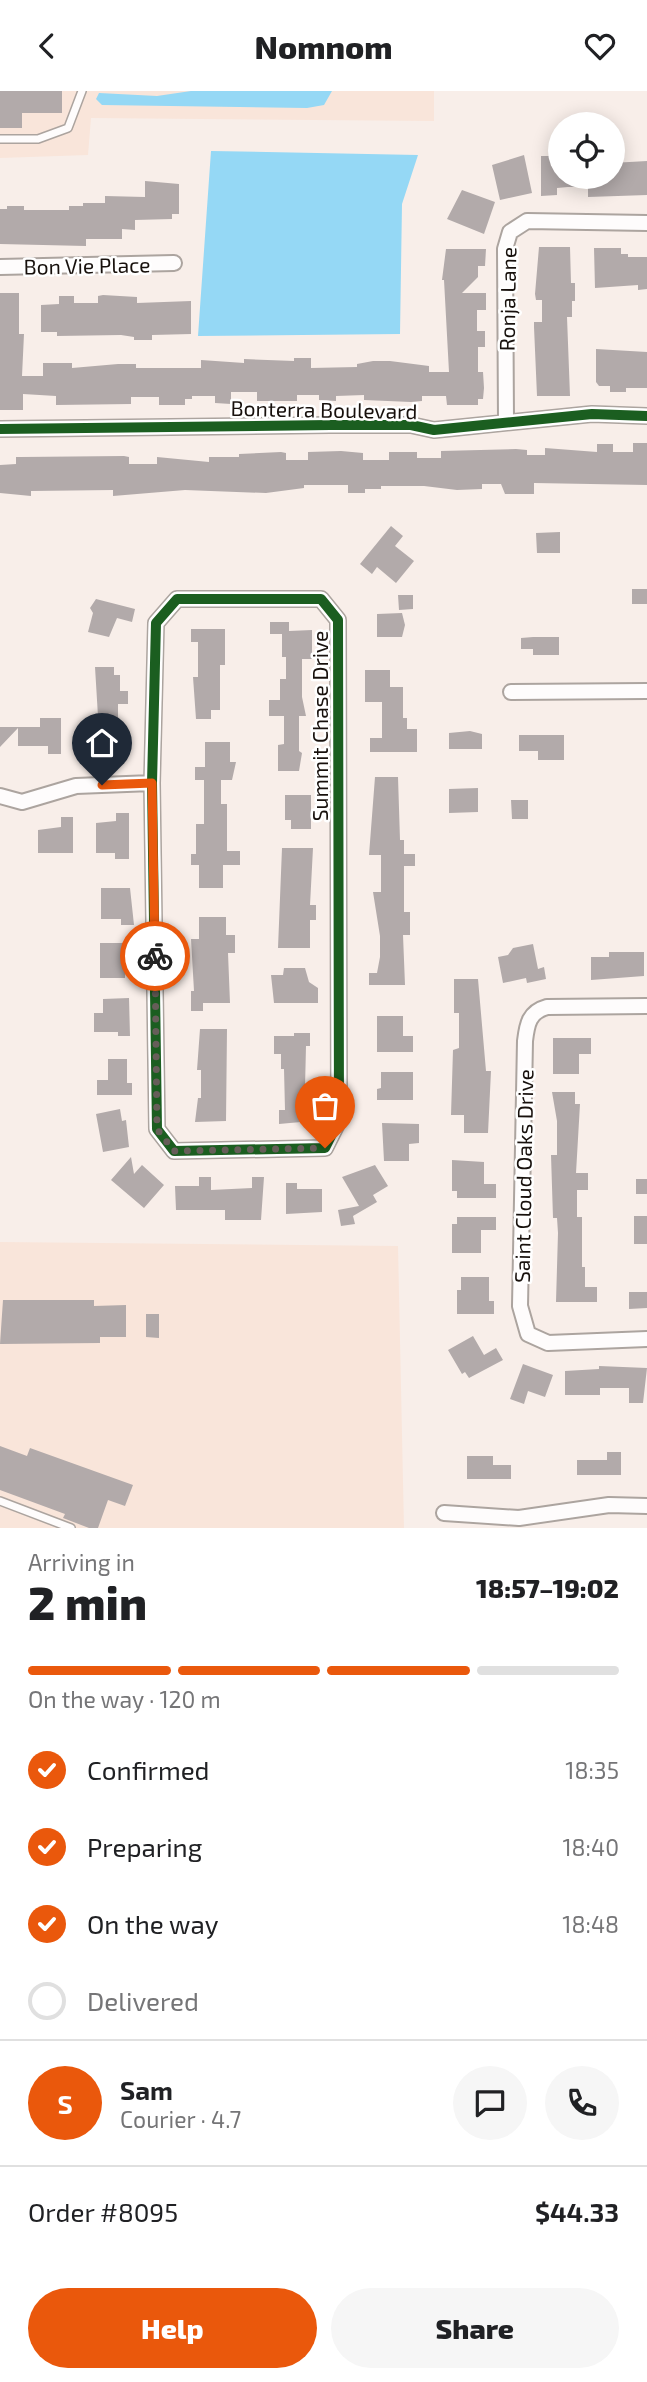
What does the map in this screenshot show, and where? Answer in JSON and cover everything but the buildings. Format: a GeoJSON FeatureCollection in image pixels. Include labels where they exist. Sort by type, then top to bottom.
{"type":"FeatureCollection","features":[{"type":"Feature","properties":{"kind":"street","name":"Ronja Lane"},"geometry":{"type":"LineString","coordinates":[[506,421],[505,249],[510,232],[527,222],[647,223]]}},
{"type":"Feature","properties":{"kind":"street","name":"Bon Vie Place"},"geometry":{"type":"LineString","coordinates":[[0,267],[174,263]]}},
{"type":"Feature","properties":{"kind":"street","name":"Bonterra Boulevard"},"geometry":{"type":"LineString","coordinates":[[0,429],[411,425],[434,430],[592,414],[647,416]]}},
{"type":"Feature","properties":{"kind":"street","name":"Summit Chase Drive"},"geometry":{"type":"LineString","coordinates":[[177,599],[321,599],[338,620],[339,1120],[325,1148],[174,1151],[157,1129],[152,783],[156,623],[177,599]]}},
{"type":"Feature","properties":{"kind":"street"},"geometry":{"type":"LineString","coordinates":[[511,692],[647,691]]}},
{"type":"Feature","properties":{"kind":"street"},"geometry":{"type":"LineString","coordinates":[[0,796],[22,802],[76,786],[152,783]]}},
{"type":"Feature","properties":{"kind":"street","name":"Saint Cloud Oaks Drive"},"geometry":{"type":"LineString","coordinates":[[647,1006],[547,1007],[533,1013],[529,1020],[525,1041],[520,1306],[528,1334],[548,1343],[647,1339]]}},
{"type":"Feature","properties":{"kind":"street"},"geometry":{"type":"LineString","coordinates":[[444,1513],[519,1518],[609,1505],[647,1506]]}},
{"type":"Feature","properties":{"kind":"lane"},"geometry":{"type":"LineString","coordinates":[[0,139],[38,139],[68,128],[82,91]]}},
{"type":"Feature","properties":{"kind":"lane"},"geometry":{"type":"LineString","coordinates":[[0,1501],[71,1528]]}},
{"type":"Feature","properties":{"kind":"shaded area"},"geometry":{"type":"Polygon","coordinates":[[[0,91],[434,91],[434,121],[91,118],[88,155],[0,158],[0,91]]]}},
{"type":"Feature","properties":{"kind":"shaded area"},"geometry":{"type":"Polygon","coordinates":[[[0,1242],[398,1246],[404,1528],[0,1528],[0,1242]]]}},
{"type":"Feature","properties":{"kind":"water"},"geometry":{"type":"Polygon","coordinates":[[[191,91],[332,91],[324,105],[307,108],[102,105],[96,99],[99,93],[157,96],[191,91]]]}},
{"type":"Feature","properties":{"kind":"water"},"geometry":{"type":"Polygon","coordinates":[[[211,151],[418,155],[402,204],[400,334],[198,336],[211,151]]]}},
{"type":"Feature","properties":{"kind":"cycle path"},"geometry":{"type":"LineString","coordinates":[[0,429],[411,425],[434,430],[592,414],[647,416]]}},
{"type":"Feature","properties":{"kind":"cycle path"},"geometry":{"type":"LineString","coordinates":[[177,599],[321,599],[338,620],[339,1120],[325,1148],[174,1151],[157,1129],[152,783],[156,623],[177,599]]}},
{"type":"Feature","properties":{"kind":"way so far"},"geometry":{"type":"LineString","coordinates":[[155,956],[157,1129],[174,1151],[325,1148]]}},
{"type":"Feature","properties":{"kind":"route"},"geometry":{"type":"LineString","coordinates":[[102,785],[152,783],[155,956]]}}]}
